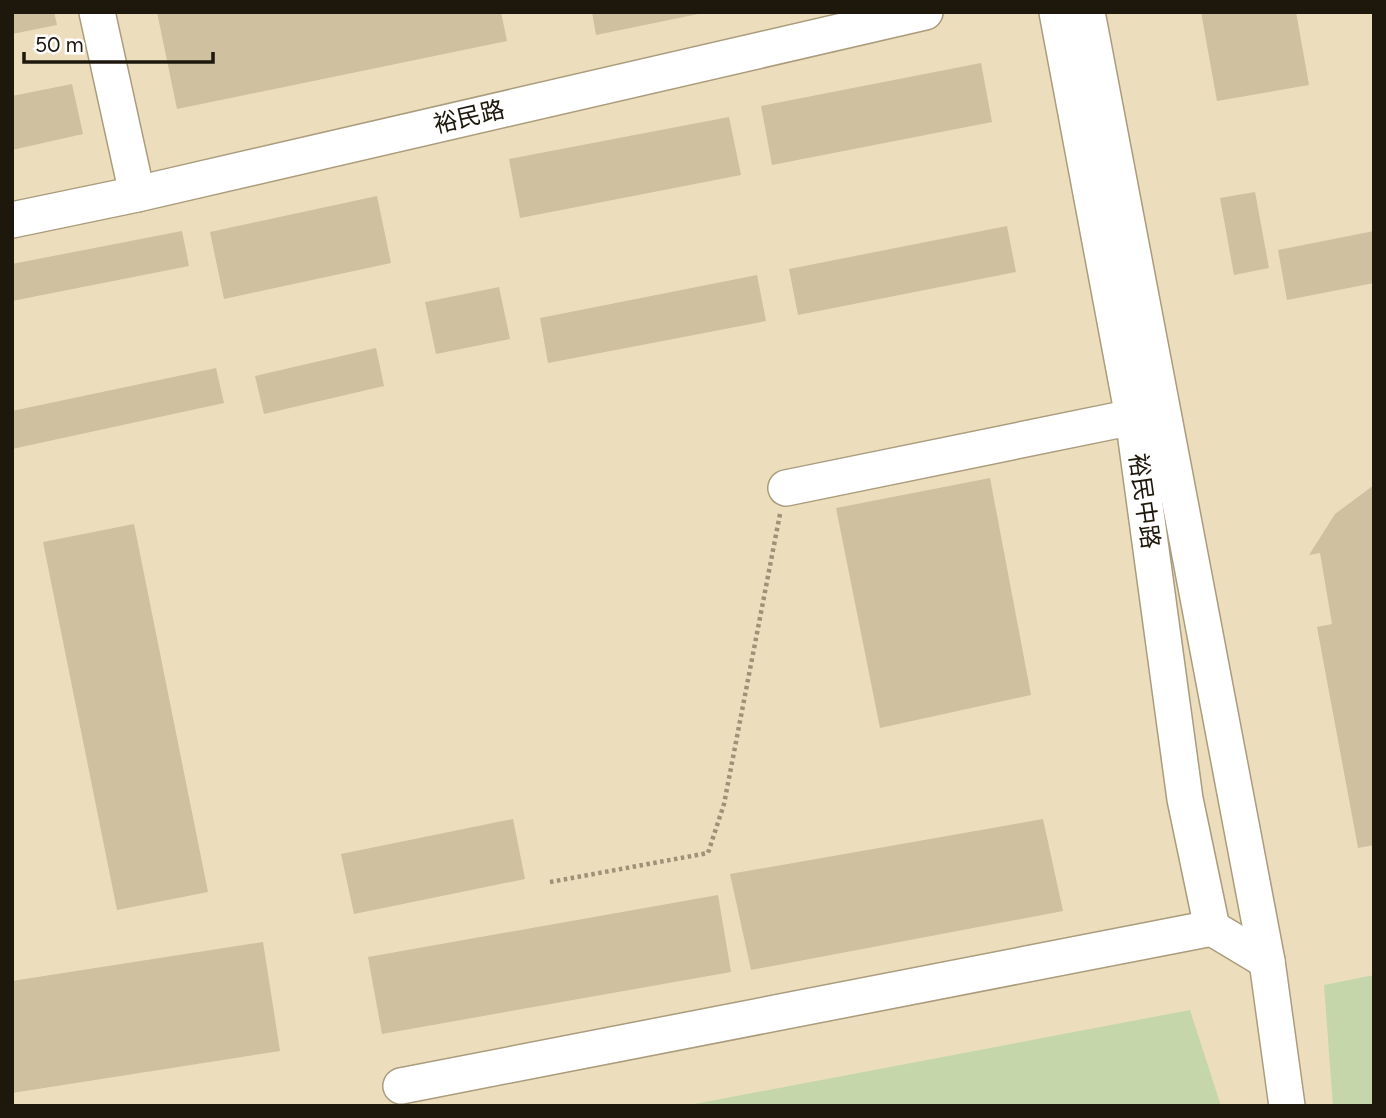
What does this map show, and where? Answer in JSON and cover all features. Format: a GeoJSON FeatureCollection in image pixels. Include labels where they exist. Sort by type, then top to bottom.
{"type":"FeatureCollection","features":[{"type":"Feature","properties":{"kind":"street"},"geometry":{"type":"LineString","coordinates":[[97,12],[137,194]]}},
{"type":"Feature","properties":{"kind":"street","name":"裕民路"},"geometry":{"type":"LineString","coordinates":[[12,220],[137,194],[925,12]]}},
{"type":"Feature","properties":{"kind":"street","name":"裕民中路"},"geometry":{"type":"LineString","coordinates":[[1057,12],[1133,417],[1185,799],[1212,928]]}},
{"type":"Feature","properties":{"kind":"street","name":"裕民中路"},"geometry":{"type":"LineString","coordinates":[[1087,12],[1267,961],[1287,1106]]}},
{"type":"Feature","properties":{"kind":"street"},"geometry":{"type":"LineString","coordinates":[[786,488],[1133,417]]}},
{"type":"Feature","properties":{"kind":"street"},"geometry":{"type":"LineString","coordinates":[[401,1087],[1212,928],[1267,961]]}},
{"type":"Feature","properties":{"kind":"path"},"geometry":{"type":"LineString","coordinates":[[551,882],[708,853],[724,804],[786,488]]}},
{"type":"Feature","properties":{"kind":"green space"},"geometry":{"type":"Polygon","coordinates":[[[1374,975],[1374,1106],[1333,1106],[1324,985],[1374,975]]]}},
{"type":"Feature","properties":{"kind":"green space"},"geometry":{"type":"Polygon","coordinates":[[[1190,1010],[1221,1106],[684,1106],[1190,1010]]]}},
{"type":"Feature","properties":{"kind":"building"},"geometry":{"type":"Polygon","coordinates":[[[12,12],[54,12],[57,25],[12,34],[12,12]]]}},
{"type":"Feature","properties":{"kind":"building"},"geometry":{"type":"Polygon","coordinates":[[[157,12],[501,12],[507,41],[177,109],[157,12]]]}},
{"type":"Feature","properties":{"kind":"building"},"geometry":{"type":"Polygon","coordinates":[[[592,12],[703,12],[703,13],[596,35],[592,12]]]}},
{"type":"Feature","properties":{"kind":"building"},"geometry":{"type":"Polygon","coordinates":[[[1201,12],[1296,12],[1309,85],[1217,101],[1201,12]]]}},
{"type":"Feature","properties":{"kind":"building"},"geometry":{"type":"Polygon","coordinates":[[[981,63],[992,122],[772,165],[761,106],[981,63]]]}},
{"type":"Feature","properties":{"kind":"building"},"geometry":{"type":"Polygon","coordinates":[[[72,84],[83,134],[12,150],[12,96],[72,84]]]}},
{"type":"Feature","properties":{"kind":"building"},"geometry":{"type":"Polygon","coordinates":[[[729,117],[741,175],[520,218],[509,159],[729,117]]]}},
{"type":"Feature","properties":{"kind":"building"},"geometry":{"type":"Polygon","coordinates":[[[1255,192],[1269,268],[1234,275],[1220,198],[1255,192]]]}},
{"type":"Feature","properties":{"kind":"building"},"geometry":{"type":"Polygon","coordinates":[[[377,196],[391,263],[224,299],[210,232],[377,196]]]}},
{"type":"Feature","properties":{"kind":"building"},"geometry":{"type":"Polygon","coordinates":[[[1007,226],[1016,272],[798,315],[789,269],[1007,226]]]}},
{"type":"Feature","properties":{"kind":"building"},"geometry":{"type":"Polygon","coordinates":[[[182,231],[189,266],[12,301],[12,264],[182,231]]]}},
{"type":"Feature","properties":{"kind":"building"},"geometry":{"type":"Polygon","coordinates":[[[1374,231],[1374,283],[1287,300],[1278,250],[1374,231]]]}},
{"type":"Feature","properties":{"kind":"building"},"geometry":{"type":"Polygon","coordinates":[[[757,275],[766,321],[548,363],[540,318],[757,275]]]}},
{"type":"Feature","properties":{"kind":"building"},"geometry":{"type":"Polygon","coordinates":[[[499,287],[510,339],[436,354],[425,302],[499,287]]]}},
{"type":"Feature","properties":{"kind":"building"},"geometry":{"type":"Polygon","coordinates":[[[376,348],[384,386],[264,414],[255,376],[376,348]]]}},
{"type":"Feature","properties":{"kind":"building"},"geometry":{"type":"Polygon","coordinates":[[[216,368],[224,403],[12,449],[12,411],[216,368]]]}},
{"type":"Feature","properties":{"kind":"building"},"geometry":{"type":"Polygon","coordinates":[[[990,478],[1031,695],[880,728],[836,508],[990,478]]]}},
{"type":"Feature","properties":{"kind":"building"},"geometry":{"type":"Polygon","coordinates":[[[1374,485],[1374,845],[1358,848],[1317,627],[1332,624],[1320,553],[1309,555],[1335,514],[1374,485]]]}},
{"type":"Feature","properties":{"kind":"building"},"geometry":{"type":"Polygon","coordinates":[[[134,524],[208,892],[117,910],[43,542],[134,524]]]}},
{"type":"Feature","properties":{"kind":"building"},"geometry":{"type":"Polygon","coordinates":[[[513,819],[525,879],[354,914],[341,854],[513,819]]]}},
{"type":"Feature","properties":{"kind":"building"},"geometry":{"type":"Polygon","coordinates":[[[1043,819],[1063,911],[751,970],[730,874],[1043,819]]]}},
{"type":"Feature","properties":{"kind":"building"},"geometry":{"type":"Polygon","coordinates":[[[718,895],[731,972],[382,1034],[368,957],[718,895]]]}},
{"type":"Feature","properties":{"kind":"building"},"geometry":{"type":"Polygon","coordinates":[[[263,942],[280,1051],[12,1093],[12,981],[263,942]]]}}]}
